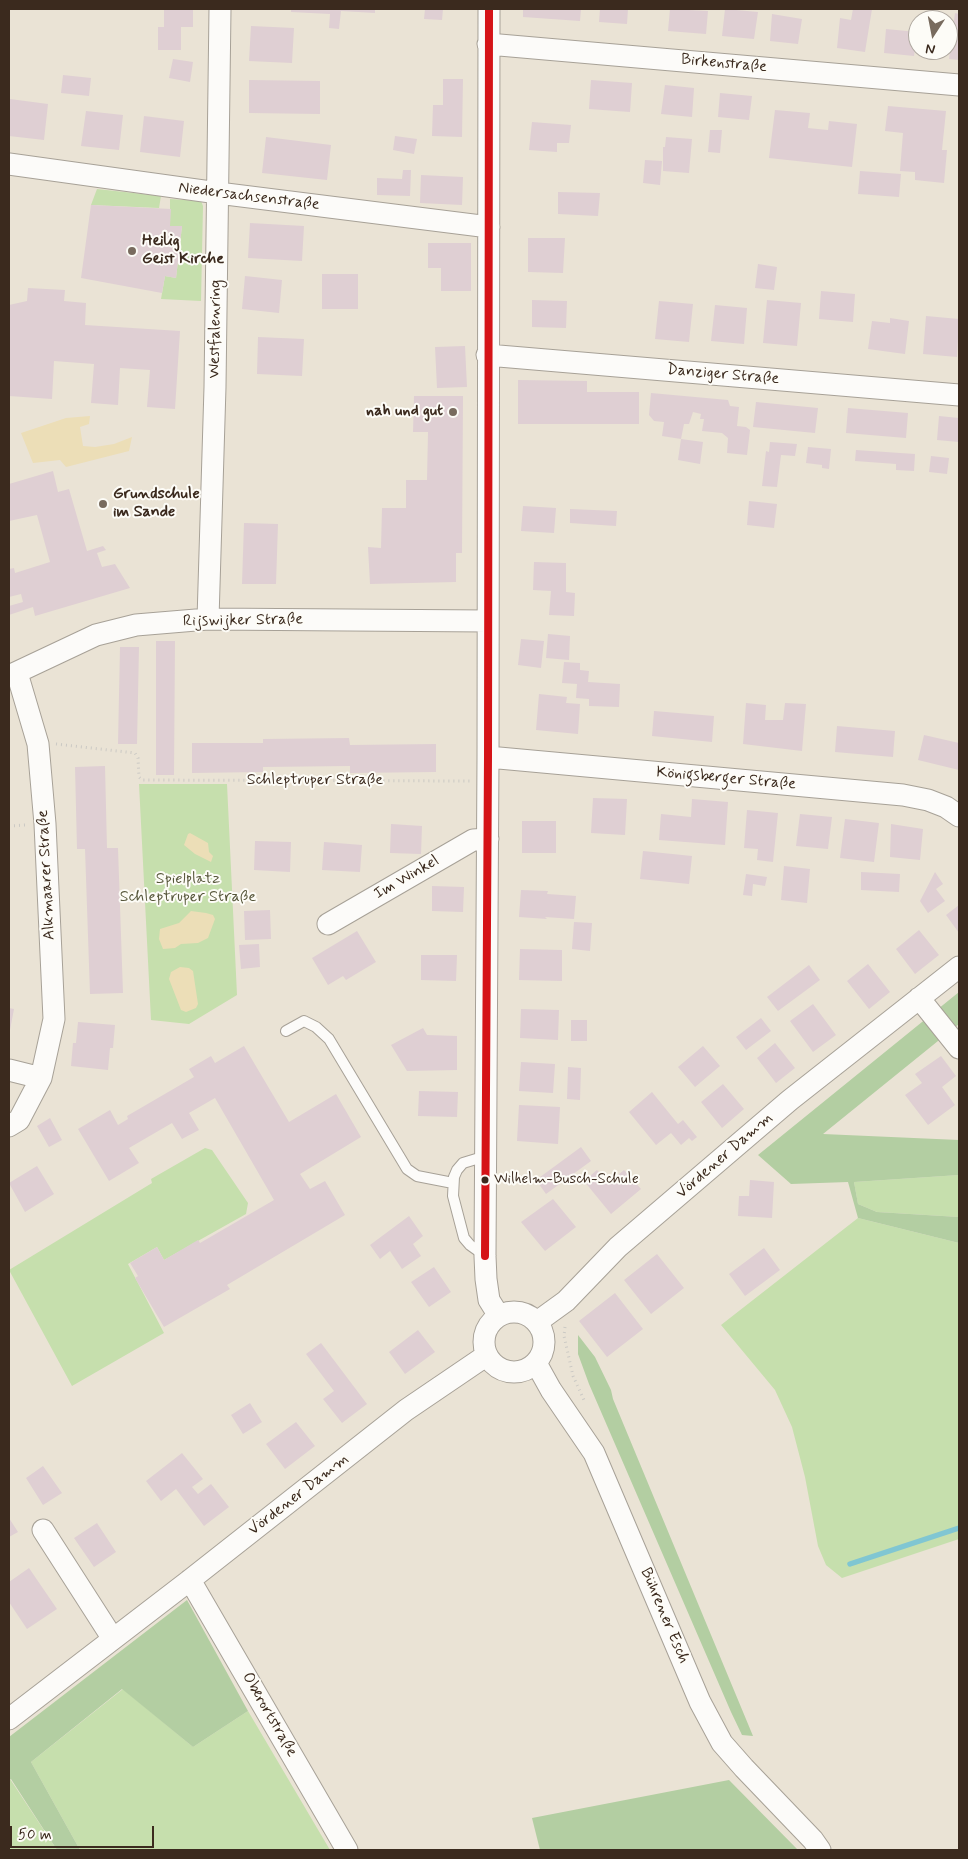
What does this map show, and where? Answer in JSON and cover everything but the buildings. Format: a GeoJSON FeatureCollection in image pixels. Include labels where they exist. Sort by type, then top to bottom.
{"type":"FeatureCollection","features":[{"type":"Feature","properties":{"kind":"street","name":"Westfalenring"},"geometry":{"type":"LineString","coordinates":[[208,618],[215,387],[220,9]]}},
{"type":"Feature","properties":{"kind":"street"},"geometry":{"type":"LineString","coordinates":[[489,9],[487,355],[488,839],[485,1256],[489,1300],[499,1316]]}},
{"type":"Feature","properties":{"kind":"street","name":"Birkenstraße"},"geometry":{"type":"LineString","coordinates":[[488,44],[959,85]]}},
{"type":"Feature","properties":{"kind":"street","name":"Niedersachsenstraße"},"geometry":{"type":"LineString","coordinates":[[9,164],[218,193],[489,226]]}},
{"type":"Feature","properties":{"kind":"street","name":"Danziger Straße"},"geometry":{"type":"LineString","coordinates":[[487,355],[959,395]]}},
{"type":"Feature","properties":{"kind":"street","name":"Rijswijker Straße"},"geometry":{"type":"LineString","coordinates":[[13,674],[56,652],[96,635],[136,625],[208,618],[488,621]]}},
{"type":"Feature","properties":{"kind":"street","name":"Alkmaarer Straße"},"geometry":{"type":"LineString","coordinates":[[9,1126],[19,1120],[41,1078],[54,1019],[38,744],[13,674]]}},
{"type":"Feature","properties":{"kind":"street","name":"Königsberger Straße"},"geometry":{"type":"LineString","coordinates":[[488,757],[903,795],[928,800],[946,807],[959,816]]}},
{"type":"Feature","properties":{"kind":"street","name":"Im Winkel"},"geometry":{"type":"LineString","coordinates":[[328,924],[474,840],[488,839]]}},
{"type":"Feature","properties":{"kind":"street","name":"Vördener Damm"},"geometry":{"type":"LineString","coordinates":[[537,1322],[566,1301],[618,1247],[790,1100],[959,967]]}},
{"type":"Feature","properties":{"kind":"street"},"geometry":{"type":"LineString","coordinates":[[920,998],[959,1048]]}},
{"type":"Feature","properties":{"kind":"street"},"geometry":{"type":"LineString","coordinates":[[9,1070],[41,1078]]}},
{"type":"Feature","properties":{"kind":"street"},"geometry":{"type":"LineString","coordinates":[[506,1313],[523,1313],[537,1322],[542,1329],[544,1347],[536,1363],[519,1371],[509,1371],[500,1368],[487,1355],[484,1337],[492,1322],[499,1316],[506,1313]]}},
{"type":"Feature","properties":{"kind":"street","name":"Vördener Damm"},"geometry":{"type":"LineString","coordinates":[[9,1719],[406,1410],[487,1355]]}},
{"type":"Feature","properties":{"kind":"street","name":"Bührener Esch"},"geometry":{"type":"LineString","coordinates":[[536,1363],[551,1390],[594,1453],[700,1702],[722,1743],[813,1840],[820,1850]]}},
{"type":"Feature","properties":{"kind":"street"},"geometry":{"type":"LineString","coordinates":[[43,1530],[113,1639]]}},
{"type":"Feature","properties":{"kind":"street","name":"Oberortstraße"},"geometry":{"type":"LineString","coordinates":[[190,1580],[347,1850]]}},
{"type":"Feature","properties":{"kind":"lane"},"geometry":{"type":"LineString","coordinates":[[286,1031],[304,1021],[316,1027],[329,1039],[407,1169],[417,1176],[454,1183]]}},
{"type":"Feature","properties":{"kind":"lane"},"geometry":{"type":"LineString","coordinates":[[485,1256],[464,1238],[453,1196],[457,1170],[464,1163],[486,1156]]}},
{"type":"Feature","properties":{"kind":"path","name":"Schleptruper Straße"},"geometry":{"type":"LineString","coordinates":[[38,744],[48,743],[135,753],[138,758],[139,777],[142,780],[488,782]]}},
{"type":"Feature","properties":{"kind":"path"},"geometry":{"type":"LineString","coordinates":[[566,1301],[564,1336],[573,1376],[587,1408]]}},
{"type":"Feature","properties":{"kind":"green space"},"geometry":{"type":"Polygon","coordinates":[[[97,189],[161,196],[159,208],[91,205],[97,189]]]}},
{"type":"Feature","properties":{"kind":"green space"},"geometry":{"type":"Polygon","coordinates":[[[170,199],[201,201],[203,206],[201,301],[161,299],[165,276],[176,278],[182,226],[170,226],[170,199]]]}},
{"type":"Feature","properties":{"kind":"green space","name":"Spielplatz Schleptruper Straße"},"geometry":{"type":"Polygon","coordinates":[[[139,784],[227,784],[237,995],[189,1024],[151,1020],[139,784]]]}},
{"type":"Feature","properties":{"kind":"green space"},"geometry":{"type":"Polygon","coordinates":[[[959,992],[959,1024],[823,1134],[959,1140],[959,1175],[854,1182],[858,1204],[877,1212],[959,1217],[959,1243],[858,1218],[848,1182],[791,1184],[758,1155],[959,992]]]}},
{"type":"Feature","properties":{"kind":"green space"},"geometry":{"type":"Polygon","coordinates":[[[205,1148],[212,1150],[248,1203],[246,1214],[164,1260],[157,1247],[128,1264],[164,1333],[72,1386],[9,1270],[152,1183],[151,1179],[205,1148]]]}},
{"type":"Feature","properties":{"kind":"green space"},"geometry":{"type":"Polygon","coordinates":[[[959,1175],[959,1217],[877,1212],[858,1204],[854,1182],[959,1175]]]}},
{"type":"Feature","properties":{"kind":"green space"},"geometry":{"type":"Polygon","coordinates":[[[858,1218],[959,1243],[959,1539],[842,1578],[826,1565],[818,1546],[805,1477],[792,1427],[775,1390],[721,1325],[858,1218]]]}},
{"type":"Feature","properties":{"kind":"green space"},"geometry":{"type":"Polygon","coordinates":[[[578,1335],[595,1357],[611,1390],[613,1399],[753,1736],[742,1735],[731,1712],[589,1384],[578,1354],[578,1335]]]}},
{"type":"Feature","properties":{"kind":"green space"},"geometry":{"type":"Polygon","coordinates":[[[187,1600],[248,1711],[193,1747],[122,1689],[31,1762],[80,1850],[57,1850],[11,1779],[9,1780],[9,1737],[187,1600]]]}},
{"type":"Feature","properties":{"kind":"green space"},"geometry":{"type":"Polygon","coordinates":[[[123,1689],[193,1747],[248,1711],[330,1850],[80,1850],[31,1762],[123,1689]]]}},
{"type":"Feature","properties":{"kind":"green space"},"geometry":{"type":"Polygon","coordinates":[[[10,1779],[57,1850],[9,1850],[10,1779]]]}},
{"type":"Feature","properties":{"kind":"green space"},"geometry":{"type":"Polygon","coordinates":[[[729,1780],[798,1850],[540,1850],[532,1818],[729,1780]]]}},
{"type":"Feature","properties":{"kind":"sand"},"geometry":{"type":"Polygon","coordinates":[[[90,416],[89,424],[80,427],[83,446],[95,447],[114,444],[132,437],[129,451],[66,467],[60,460],[33,463],[21,433],[66,418],[90,416]]]}},
{"type":"Feature","properties":{"kind":"sand"},"geometry":{"type":"Polygon","coordinates":[[[190,833],[208,843],[209,852],[213,856],[211,862],[195,854],[184,845],[190,833]]]}},
{"type":"Feature","properties":{"kind":"sand"},"geometry":{"type":"Polygon","coordinates":[[[191,911],[213,915],[215,919],[208,938],[198,943],[181,944],[175,948],[163,949],[159,939],[160,929],[179,923],[191,911]]]}},
{"type":"Feature","properties":{"kind":"sand"},"geometry":{"type":"Polygon","coordinates":[[[180,967],[189,968],[193,971],[198,1004],[196,1008],[186,1012],[181,1010],[169,979],[171,972],[180,967]]]}},
{"type":"Feature","properties":{"kind":"waterway"},"geometry":{"type":"LineString","coordinates":[[850,1564],[959,1528]]}},
{"type":"Feature","properties":{"kind":"transit line"},"geometry":{"type":"LineString","coordinates":[[485,1256],[489,9]]}},
{"type":"Feature","properties":{"kind":"place","name":"Heilig Geist Kirche"},"geometry":{"type":"Point","coordinates":[132,251]}},
{"type":"Feature","properties":{"kind":"place","name":"nah und gut"},"geometry":{"type":"Point","coordinates":[453,412]}},
{"type":"Feature","properties":{"kind":"place","name":"Grundschule im Sande"},"geometry":{"type":"Point","coordinates":[103,504]}},
{"type":"Feature","properties":{"kind":"place","name":"Wilhelm-Busch-Schule"},"geometry":{"type":"Point","coordinates":[485,1180]}}]}
